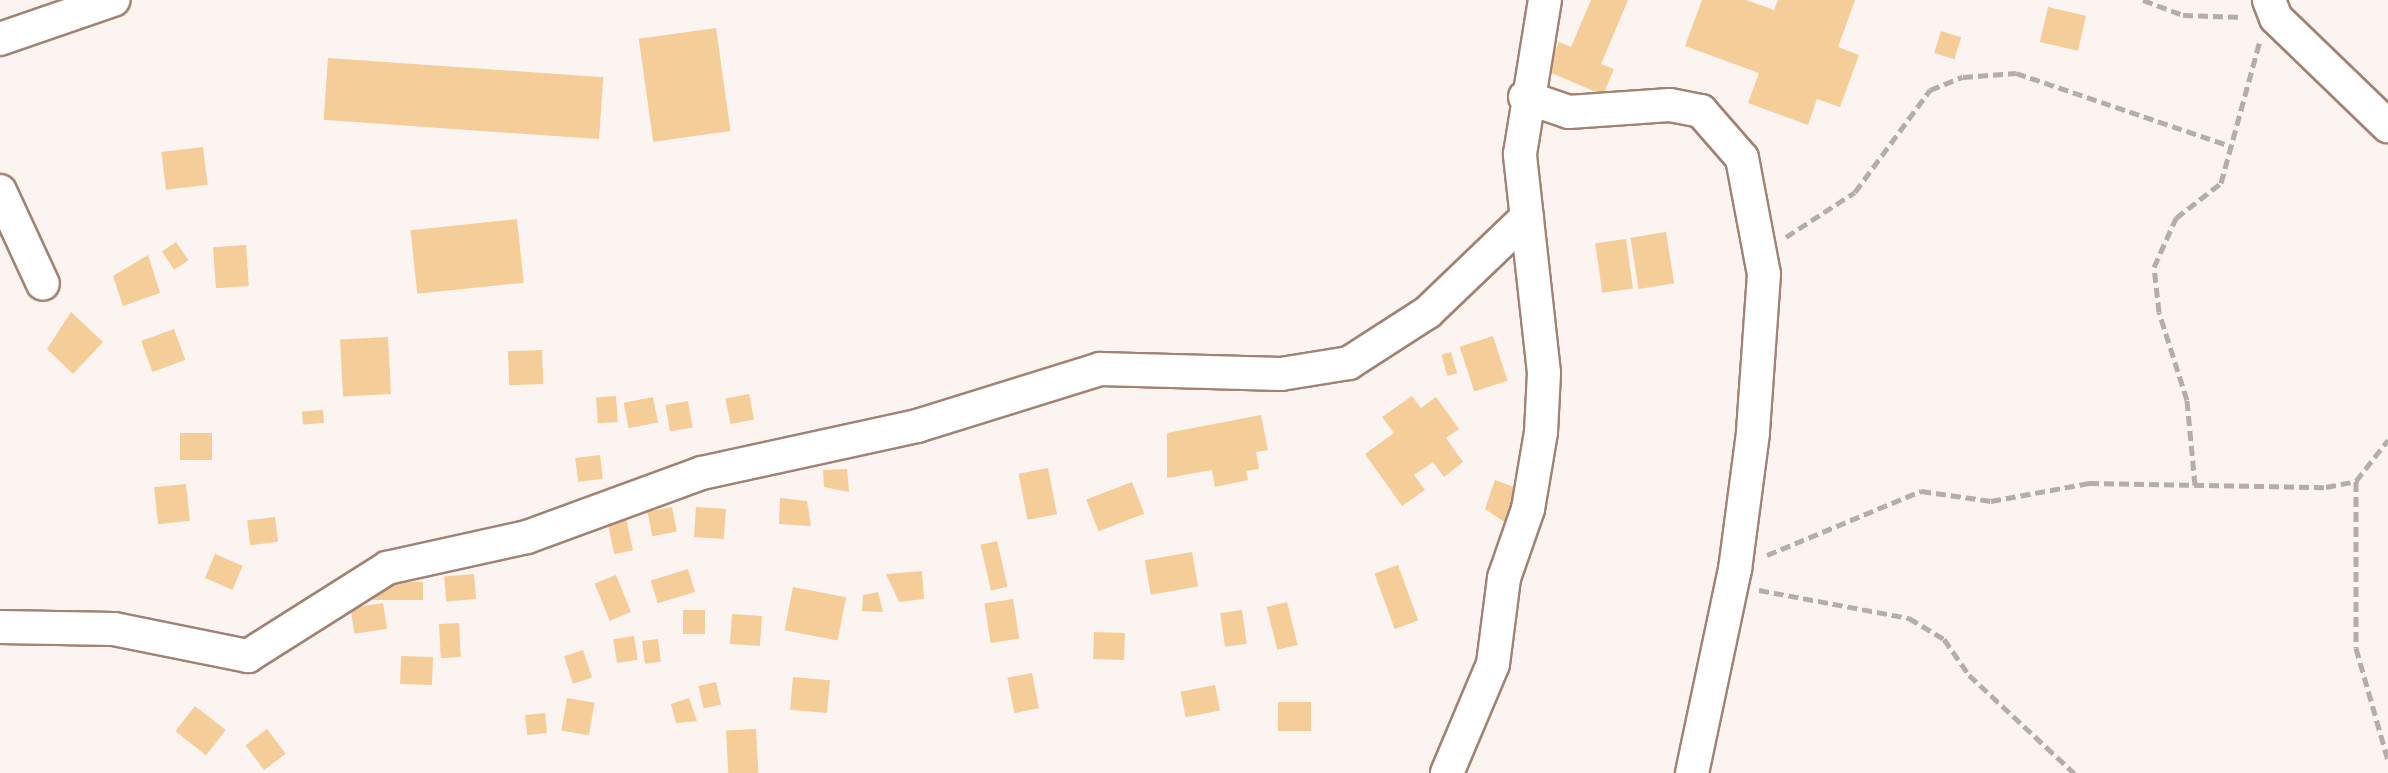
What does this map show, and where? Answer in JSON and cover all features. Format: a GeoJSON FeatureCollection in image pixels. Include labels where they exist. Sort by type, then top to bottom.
{"type":"FeatureCollection","features":[{"type":"Feature","properties":{"kind":"street"},"geometry":{"type":"LineString","coordinates":[[0,39],[113,0]]}},
{"type":"Feature","properties":{"kind":"street"},"geometry":{"type":"LineString","coordinates":[[1448,773],[1493,664],[1504,578],[1528,509],[1540,432],[1544,373],[1528,216],[1525,97],[1545,0]]}},
{"type":"Feature","properties":{"kind":"street"},"geometry":{"type":"LineString","coordinates":[[2272,9],[2388,126]]}},
{"type":"Feature","properties":{"kind":"street"},"geometry":{"type":"LineString","coordinates":[[1525,97],[1569,112],[1670,105],[1701,111],[1742,158],[1764,274],[1733,577],[1692,773]]}},
{"type":"Feature","properties":{"kind":"street"},"geometry":{"type":"LineString","coordinates":[[0,191],[43,284]]}},
{"type":"Feature","properties":{"kind":"street"},"geometry":{"type":"LineString","coordinates":[[0,626],[114,629],[248,656],[387,568],[527,537],[702,473],[917,426],[1100,369],[1281,374],[1349,363],[1428,312],[1528,216]]}},
{"type":"Feature","properties":{"kind":"path"},"geometry":{"type":"LineString","coordinates":[[2143,0],[2183,15],[2272,9],[2258,43],[2221,183],[2176,218],[2154,267],[2158,312],[2188,400],[2194,484]]}},
{"type":"Feature","properties":{"kind":"path"},"geometry":{"type":"LineString","coordinates":[[1764,274],[1799,225],[1824,219],[1855,192],[1930,90],[1962,76],[2016,73],[2232,146]]}},
{"type":"Feature","properties":{"kind":"path"},"geometry":{"type":"LineString","coordinates":[[2388,440],[2356,481],[2356,648],[2388,760]]}},
{"type":"Feature","properties":{"kind":"path"},"geometry":{"type":"LineString","coordinates":[[1733,577],[1921,492],[1991,501],[2088,484],[2356,481]]}},
{"type":"Feature","properties":{"kind":"path"},"geometry":{"type":"LineString","coordinates":[[1733,577],[1909,618],[1944,639],[1968,675],[2074,773]]}},
{"type":"Feature","properties":{"kind":"building"},"geometry":{"type":"Polygon","coordinates":[[[1591,0],[1628,0],[1601,64],[1614,69],[1603,95],[1547,71],[1559,42],[1571,47],[1591,0]]]}},
{"type":"Feature","properties":{"kind":"building"},"geometry":{"type":"Polygon","coordinates":[[[1702,0],[1746,0],[1774,10],[1778,0],[1855,0],[1838,47],[1859,55],[1840,107],[1817,99],[1808,125],[1748,103],[1759,73],[1685,46],[1702,0]]]}},
{"type":"Feature","properties":{"kind":"building"},"geometry":{"type":"Polygon","coordinates":[[[2048,7],[2086,16],[2078,51],[2040,42],[2048,7]]]}},
{"type":"Feature","properties":{"kind":"building"},"geometry":{"type":"Polygon","coordinates":[[[716,28],[730,131],[653,142],[639,39],[716,28]]]}},
{"type":"Feature","properties":{"kind":"building"},"geometry":{"type":"Polygon","coordinates":[[[1941,31],[1961,37],[1954,59],[1934,53],[1941,31]]]}},
{"type":"Feature","properties":{"kind":"building"},"geometry":{"type":"Polygon","coordinates":[[[328,58],[603,77],[599,139],[324,120],[328,58]]]}},
{"type":"Feature","properties":{"kind":"building"},"geometry":{"type":"Polygon","coordinates":[[[203,147],[208,185],[166,190],[161,152],[203,147]]]}},
{"type":"Feature","properties":{"kind":"building"},"geometry":{"type":"Polygon","coordinates":[[[517,219],[524,283],[417,294],[411,230],[517,219]]]}},
{"type":"Feature","properties":{"kind":"building"},"geometry":{"type":"Polygon","coordinates":[[[1666,232],[1674,283],[1639,289],[1630,238],[1666,232]]]}},
{"type":"Feature","properties":{"kind":"building"},"geometry":{"type":"Polygon","coordinates":[[[1626,239],[1633,289],[1602,293],[1595,243],[1626,239]]]}},
{"type":"Feature","properties":{"kind":"building"},"geometry":{"type":"Polygon","coordinates":[[[176,242],[188,260],[174,270],[162,252],[176,242]]]}},
{"type":"Feature","properties":{"kind":"building"},"geometry":{"type":"Polygon","coordinates":[[[246,245],[249,286],[216,288],[213,247],[246,245]]]}},
{"type":"Feature","properties":{"kind":"building"},"geometry":{"type":"Polygon","coordinates":[[[148,255],[160,293],[123,306],[113,276],[148,255]]]}},
{"type":"Feature","properties":{"kind":"building"},"geometry":{"type":"Polygon","coordinates":[[[71,312],[103,342],[73,374],[47,349],[71,312]]]}},
{"type":"Feature","properties":{"kind":"building"},"geometry":{"type":"Polygon","coordinates":[[[174,329],[185,360],[152,372],[141,341],[174,329]]]}},
{"type":"Feature","properties":{"kind":"building"},"geometry":{"type":"Polygon","coordinates":[[[1493,336],[1508,381],[1474,392],[1460,347],[1493,336]]]}},
{"type":"Feature","properties":{"kind":"building"},"geometry":{"type":"Polygon","coordinates":[[[388,337],[391,394],[343,396],[340,340],[388,337]]]}},
{"type":"Feature","properties":{"kind":"building"},"geometry":{"type":"Polygon","coordinates":[[[542,350],[543,384],[509,385],[508,351],[542,350]]]}},
{"type":"Feature","properties":{"kind":"building"},"geometry":{"type":"Polygon","coordinates":[[[1451,352],[1457,373],[1447,376],[1441,355],[1451,352]]]}},
{"type":"Feature","properties":{"kind":"building"},"geometry":{"type":"Polygon","coordinates":[[[749,394],[754,420],[730,424],[725,399],[749,394]]]}},
{"type":"Feature","properties":{"kind":"building"},"geometry":{"type":"Polygon","coordinates":[[[616,396],[618,422],[598,423],[596,397],[616,396]]]}},
{"type":"Feature","properties":{"kind":"building"},"geometry":{"type":"Polygon","coordinates":[[[1412,396],[1421,408],[1436,397],[1459,429],[1446,438],[1463,462],[1444,477],[1433,462],[1414,475],[1425,490],[1402,506],[1365,454],[1394,433],[1382,417],[1412,396]]]}},
{"type":"Feature","properties":{"kind":"building"},"geometry":{"type":"Polygon","coordinates":[[[653,397],[658,423],[629,428],[624,403],[653,397]]]}},
{"type":"Feature","properties":{"kind":"building"},"geometry":{"type":"Polygon","coordinates":[[[688,401],[693,428],[670,432],[665,405],[688,401]]]}},
{"type":"Feature","properties":{"kind":"building"},"geometry":{"type":"Polygon","coordinates":[[[323,410],[324,423],[303,424],[302,411],[323,410]]]}},
{"type":"Feature","properties":{"kind":"building"},"geometry":{"type":"Polygon","coordinates":[[[1261,415],[1268,450],[1256,452],[1259,469],[1246,471],[1248,480],[1215,487],[1212,470],[1167,478],[1167,433],[1261,415]]]}},
{"type":"Feature","properties":{"kind":"building"},"geometry":{"type":"Polygon","coordinates":[[[180,433],[212,433],[212,460],[180,460],[180,433]]]}},
{"type":"Feature","properties":{"kind":"building"},"geometry":{"type":"Polygon","coordinates":[[[600,455],[603,479],[578,482],[575,458],[600,455]]]}},
{"type":"Feature","properties":{"kind":"building"},"geometry":{"type":"Polygon","coordinates":[[[1048,468],[1057,514],[1028,520],[1019,474],[1048,468]]]}},
{"type":"Feature","properties":{"kind":"building"},"geometry":{"type":"Polygon","coordinates":[[[847,469],[849,492],[824,487],[823,470],[847,469]]]}},
{"type":"Feature","properties":{"kind":"building"},"geometry":{"type":"Polygon","coordinates":[[[1495,480],[1519,489],[1506,523],[1485,509],[1495,480]]]}},
{"type":"Feature","properties":{"kind":"building"},"geometry":{"type":"Polygon","coordinates":[[[1132,482],[1144,514],[1098,531],[1086,500],[1132,482]]]}},
{"type":"Feature","properties":{"kind":"building"},"geometry":{"type":"Polygon","coordinates":[[[186,484],[190,521],[158,524],[154,487],[186,484]]]}},
{"type":"Feature","properties":{"kind":"building"},"geometry":{"type":"Polygon","coordinates":[[[780,498],[807,501],[811,526],[779,524],[780,498]]]}},
{"type":"Feature","properties":{"kind":"building"},"geometry":{"type":"Polygon","coordinates":[[[672,507],[677,532],[652,536],[647,512],[672,507]]]}},
{"type":"Feature","properties":{"kind":"building"},"geometry":{"type":"Polygon","coordinates":[[[696,507],[726,509],[724,539],[694,537],[696,507]]]}},
{"type":"Feature","properties":{"kind":"building"},"geometry":{"type":"Polygon","coordinates":[[[275,517],[278,542],[250,545],[247,520],[275,517]]]}},
{"type":"Feature","properties":{"kind":"building"},"geometry":{"type":"Polygon","coordinates":[[[626,518],[633,550],[614,554],[607,522],[626,518]]]}},
{"type":"Feature","properties":{"kind":"building"},"geometry":{"type":"Polygon","coordinates":[[[997,541],[1008,587],[991,591],[980,545],[997,541]]]}},
{"type":"Feature","properties":{"kind":"building"},"geometry":{"type":"Polygon","coordinates":[[[1192,552],[1198,586],[1151,595],[1145,560],[1192,552]]]}},
{"type":"Feature","properties":{"kind":"building"},"geometry":{"type":"Polygon","coordinates":[[[215,554],[243,566],[232,590],[205,578],[215,554]]]}},
{"type":"Feature","properties":{"kind":"building"},"geometry":{"type":"Polygon","coordinates":[[[1398,565],[1418,620],[1395,629],[1375,574],[1398,565]]]}},
{"type":"Feature","properties":{"kind":"building"},"geometry":{"type":"Polygon","coordinates":[[[688,569],[695,592],[658,603],[651,580],[688,569]]]}},
{"type":"Feature","properties":{"kind":"building"},"geometry":{"type":"Polygon","coordinates":[[[922,571],[924,599],[899,602],[886,574],[922,571]]]}},
{"type":"Feature","properties":{"kind":"building"},"geometry":{"type":"Polygon","coordinates":[[[474,574],[476,599],[446,602],[444,577],[474,574]]]}},
{"type":"Feature","properties":{"kind":"building"},"geometry":{"type":"Polygon","coordinates":[[[616,575],[631,612],[610,621],[595,584],[616,575]]]}},
{"type":"Feature","properties":{"kind":"building"},"geometry":{"type":"Polygon","coordinates":[[[373,582],[423,582],[423,600],[373,600],[373,582]]]}},
{"type":"Feature","properties":{"kind":"building"},"geometry":{"type":"Polygon","coordinates":[[[793,587],[846,597],[838,640],[785,630],[793,587]]]}},
{"type":"Feature","properties":{"kind":"building"},"geometry":{"type":"Polygon","coordinates":[[[878,592],[883,612],[862,611],[863,595],[878,592]]]}},
{"type":"Feature","properties":{"kind":"building"},"geometry":{"type":"Polygon","coordinates":[[[1013,599],[1019,639],[991,643],[984,604],[1013,599]]]}},
{"type":"Feature","properties":{"kind":"building"},"geometry":{"type":"Polygon","coordinates":[[[1287,602],[1298,645],[1277,650],[1267,607],[1287,602]]]}},
{"type":"Feature","properties":{"kind":"building"},"geometry":{"type":"Polygon","coordinates":[[[383,603],[387,629],[354,634],[350,608],[383,603]]]}},
{"type":"Feature","properties":{"kind":"building"},"geometry":{"type":"Polygon","coordinates":[[[683,610],[705,610],[705,634],[683,634],[683,610]]]}},
{"type":"Feature","properties":{"kind":"building"},"geometry":{"type":"Polygon","coordinates":[[[1242,610],[1247,644],[1225,647],[1220,613],[1242,610]]]}},
{"type":"Feature","properties":{"kind":"building"},"geometry":{"type":"Polygon","coordinates":[[[732,614],[762,616],[760,646],[730,644],[732,614]]]}},
{"type":"Feature","properties":{"kind":"building"},"geometry":{"type":"Polygon","coordinates":[[[459,623],[461,657],[441,658],[439,624],[459,623]]]}},
{"type":"Feature","properties":{"kind":"building"},"geometry":{"type":"Polygon","coordinates":[[[1094,632],[1125,633],[1124,660],[1093,659],[1094,632]]]}},
{"type":"Feature","properties":{"kind":"building"},"geometry":{"type":"Polygon","coordinates":[[[634,636],[638,660],[617,663],[613,639],[634,636]]]}},
{"type":"Feature","properties":{"kind":"building"},"geometry":{"type":"Polygon","coordinates":[[[658,639],[661,662],[645,664],[642,641],[658,639]]]}},
{"type":"Feature","properties":{"kind":"building"},"geometry":{"type":"Polygon","coordinates":[[[583,650],[592,678],[573,684],[564,656],[583,650]]]}},
{"type":"Feature","properties":{"kind":"building"},"geometry":{"type":"Polygon","coordinates":[[[401,656],[433,657],[432,685],[400,684],[401,656]]]}},
{"type":"Feature","properties":{"kind":"building"},"geometry":{"type":"Polygon","coordinates":[[[1032,673],[1039,708],[1014,713],[1007,678],[1032,673]]]}},
{"type":"Feature","properties":{"kind":"building"},"geometry":{"type":"Polygon","coordinates":[[[793,677],[830,680],[827,713],[790,710],[793,677]]]}},
{"type":"Feature","properties":{"kind":"building"},"geometry":{"type":"Polygon","coordinates":[[[716,682],[721,704],[704,708],[698,686],[716,682]]]}},
{"type":"Feature","properties":{"kind":"building"},"geometry":{"type":"Polygon","coordinates":[[[1215,685],[1220,711],[1186,717],[1181,692],[1215,685]]]}},
{"type":"Feature","properties":{"kind":"building"},"geometry":{"type":"Polygon","coordinates":[[[567,698],[595,703],[589,735],[561,730],[567,698]]]}},
{"type":"Feature","properties":{"kind":"building"},"geometry":{"type":"Polygon","coordinates":[[[689,698],[697,721],[676,723],[671,704],[689,698]]]}},
{"type":"Feature","properties":{"kind":"building"},"geometry":{"type":"Polygon","coordinates":[[[1278,702],[1311,702],[1311,731],[1278,731],[1278,702]]]}},
{"type":"Feature","properties":{"kind":"building"},"geometry":{"type":"Polygon","coordinates":[[[195,706],[226,730],[206,755],[175,731],[195,706]]]}},
{"type":"Feature","properties":{"kind":"building"},"geometry":{"type":"Polygon","coordinates":[[[545,713],[547,733],[527,735],[525,715],[545,713]]]}},
{"type":"Feature","properties":{"kind":"building"},"geometry":{"type":"Polygon","coordinates":[[[267,729],[286,754],[264,770],[245,745],[267,729]]]}},
{"type":"Feature","properties":{"kind":"building"},"geometry":{"type":"Polygon","coordinates":[[[756,729],[758,773],[728,773],[726,731],[756,729]]]}}]}
